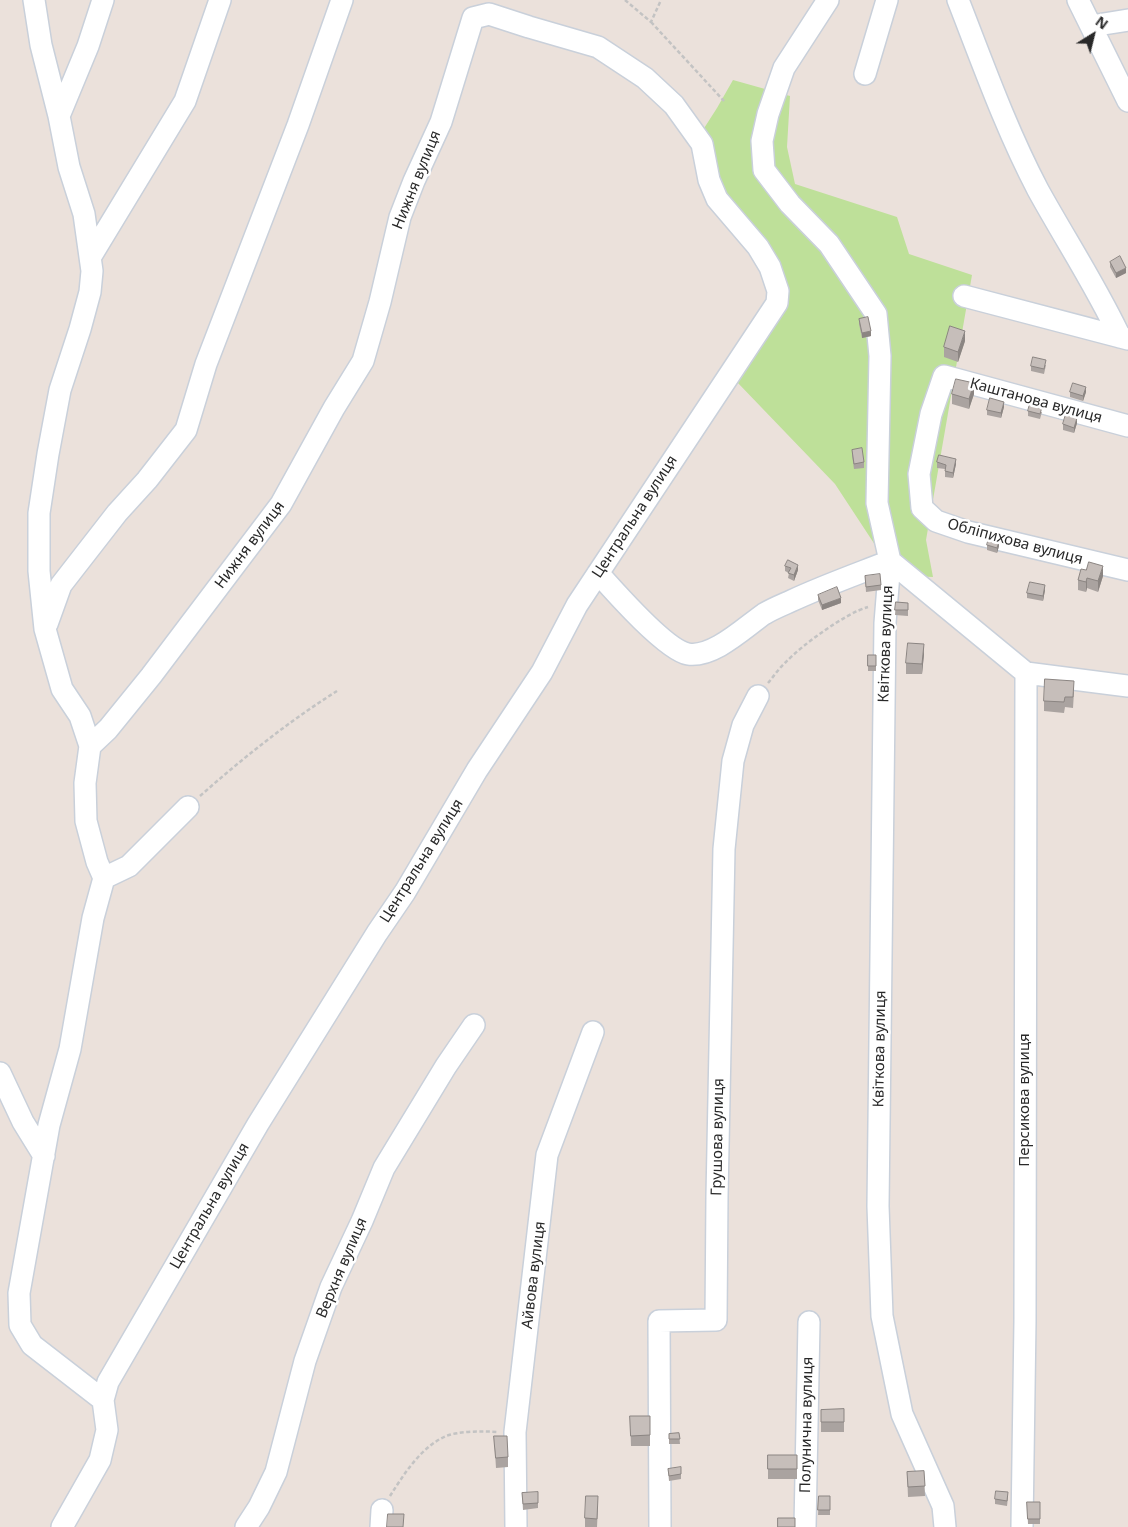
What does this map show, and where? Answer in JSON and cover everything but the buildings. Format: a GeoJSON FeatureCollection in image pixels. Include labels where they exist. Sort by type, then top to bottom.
{"type":"FeatureCollection","features":[{"type":"Feature","properties":{"kind":"street"},"geometry":{"type":"LineString","coordinates":[[34,0],[40,45],[59,116],[69,167],[84,214],[92,271],[90,292],[60,390],[39,512],[39,571],[45,629],[62,689],[80,716],[90,746],[85,783],[86,822],[97,862],[104,878],[93,918],[70,1048],[49,1125],[19,1293],[20,1325],[32,1345],[103,1400],[107,1430],[100,1460],[62,1527]]}},
{"type":"Feature","properties":{"kind":"street"},"geometry":{"type":"LineString","coordinates":[[59,116],[82,61],[103,0]]}},
{"type":"Feature","properties":{"kind":"street"},"geometry":{"type":"LineString","coordinates":[[91,256],[185,101],[220,0]]}},
{"type":"Feature","properties":{"kind":"street"},"geometry":{"type":"LineString","coordinates":[[45,629],[61,585],[117,513],[147,480],[186,430],[206,364],[298,125],[342,0]]}},
{"type":"Feature","properties":{"kind":"street","name":"Квіткова вулиця"},"geometry":{"type":"LineString","coordinates":[[828,0],[784,68],[768,114],[762,141],[764,170],[790,204],[829,244],[876,314],[880,356],[877,503],[890,561],[885,623],[878,1206],[882,1316],[902,1414],[943,1506],[945,1527]]}},
{"type":"Feature","properties":{"kind":"street"},"geometry":{"type":"LineString","coordinates":[[865,74],[887,0]]}},
{"type":"Feature","properties":{"kind":"street"},"geometry":{"type":"LineString","coordinates":[[958,0],[1014,142],[1039,191],[1124,338]]}},
{"type":"Feature","properties":{"kind":"street"},"geometry":{"type":"LineString","coordinates":[[1078,0],[1128,101]]}},
{"type":"Feature","properties":{"kind":"street","name":"Нижня вулиця"},"geometry":{"type":"LineString","coordinates":[[90,746],[108,728],[151,676],[281,504],[334,408],[363,361],[380,302],[400,217],[414,180],[441,122],[473,18],[489,14],[598,47],[645,78],[674,106],[702,144],[709,180],[717,199],[758,247],[770,267],[778,290],[777,303],[757,332]]}},
{"type":"Feature","properties":{"kind":"street"},"geometry":{"type":"LineString","coordinates":[[1091,26],[1128,20]]}},
{"type":"Feature","properties":{"kind":"street"},"geometry":{"type":"LineString","coordinates":[[964,296],[1124,338]]}},
{"type":"Feature","properties":{"kind":"street","name":"Центральна вулиця"},"geometry":{"type":"LineString","coordinates":[[103,1400],[108,1382],[258,1124],[377,933],[405,892],[477,770],[542,672],[577,605],[757,332]]}},
{"type":"Feature","properties":{"kind":"street","name":"Каштанова вулиця"},"geometry":{"type":"LineString","coordinates":[[944,376],[1128,426]]}},
{"type":"Feature","properties":{"kind":"street","name":"Обліпихова вулиця"},"geometry":{"type":"LineString","coordinates":[[944,376],[931,414],[919,474],[922,508],[936,521],[968,532],[1128,570]]}},
{"type":"Feature","properties":{"kind":"street"},"geometry":{"type":"LineString","coordinates":[[598,573],[644,621],[676,649],[686,654],[698,654],[713,649],[766,613],[808,593],[890,561],[1026,673],[1128,686]]}},
{"type":"Feature","properties":{"kind":"street","name":"Персикова вулиця"},"geometry":{"type":"LineString","coordinates":[[1022,1527],[1025,1301],[1026,673]]}},
{"type":"Feature","properties":{"kind":"street","name":"Грушова вулиця"},"geometry":{"type":"LineString","coordinates":[[660,1527],[659,1321],[716,1320],[724,849],[733,761],[743,725],[758,696]]}},
{"type":"Feature","properties":{"kind":"street"},"geometry":{"type":"LineString","coordinates":[[104,878],[129,866],[188,807]]}},
{"type":"Feature","properties":{"kind":"street","name":"Верхня вулиця"},"geometry":{"type":"LineString","coordinates":[[246,1527],[259,1507],[276,1472],[306,1361],[331,1287],[384,1168],[446,1066],[474,1025]]}},
{"type":"Feature","properties":{"kind":"street","name":"Айвова вулиця"},"geometry":{"type":"LineString","coordinates":[[516,1527],[514,1432],[548,1156],[593,1032]]}},
{"type":"Feature","properties":{"kind":"street"},"geometry":{"type":"LineString","coordinates":[[0,1074],[23,1122],[44,1156]]}},
{"type":"Feature","properties":{"kind":"street","name":"Полунична вулиця"},"geometry":{"type":"LineString","coordinates":[[804,1527],[809,1322]]}},
{"type":"Feature","properties":{"kind":"path"},"geometry":{"type":"LineString","coordinates":[[625,0],[651,22],[724,101]]}},
{"type":"Feature","properties":{"kind":"path"},"geometry":{"type":"LineString","coordinates":[[651,22],[661,0]]}},
{"type":"Feature","properties":{"kind":"path"},"geometry":{"type":"LineString","coordinates":[[758,696],[786,662],[824,631],[860,609],[887,602]]}},
{"type":"Feature","properties":{"kind":"path"},"geometry":{"type":"LineString","coordinates":[[188,807],[244,757],[316,704],[337,691]]}},
{"type":"Feature","properties":{"kind":"path"},"geometry":{"type":"LineString","coordinates":[[381,1518],[396,1486],[430,1446],[448,1436],[481,1431],[514,1432]]}},
{"type":"Feature","properties":{"kind":"green space"},"geometry":{"type":"Polygon","coordinates":[[[733,80],[790,96],[787,147],[795,184],[897,217],[909,254],[972,275],[926,540],[933,577],[886,575],[881,554],[835,484],[737,382],[777,315],[766,280],[692,147],[733,80]]]}}]}
